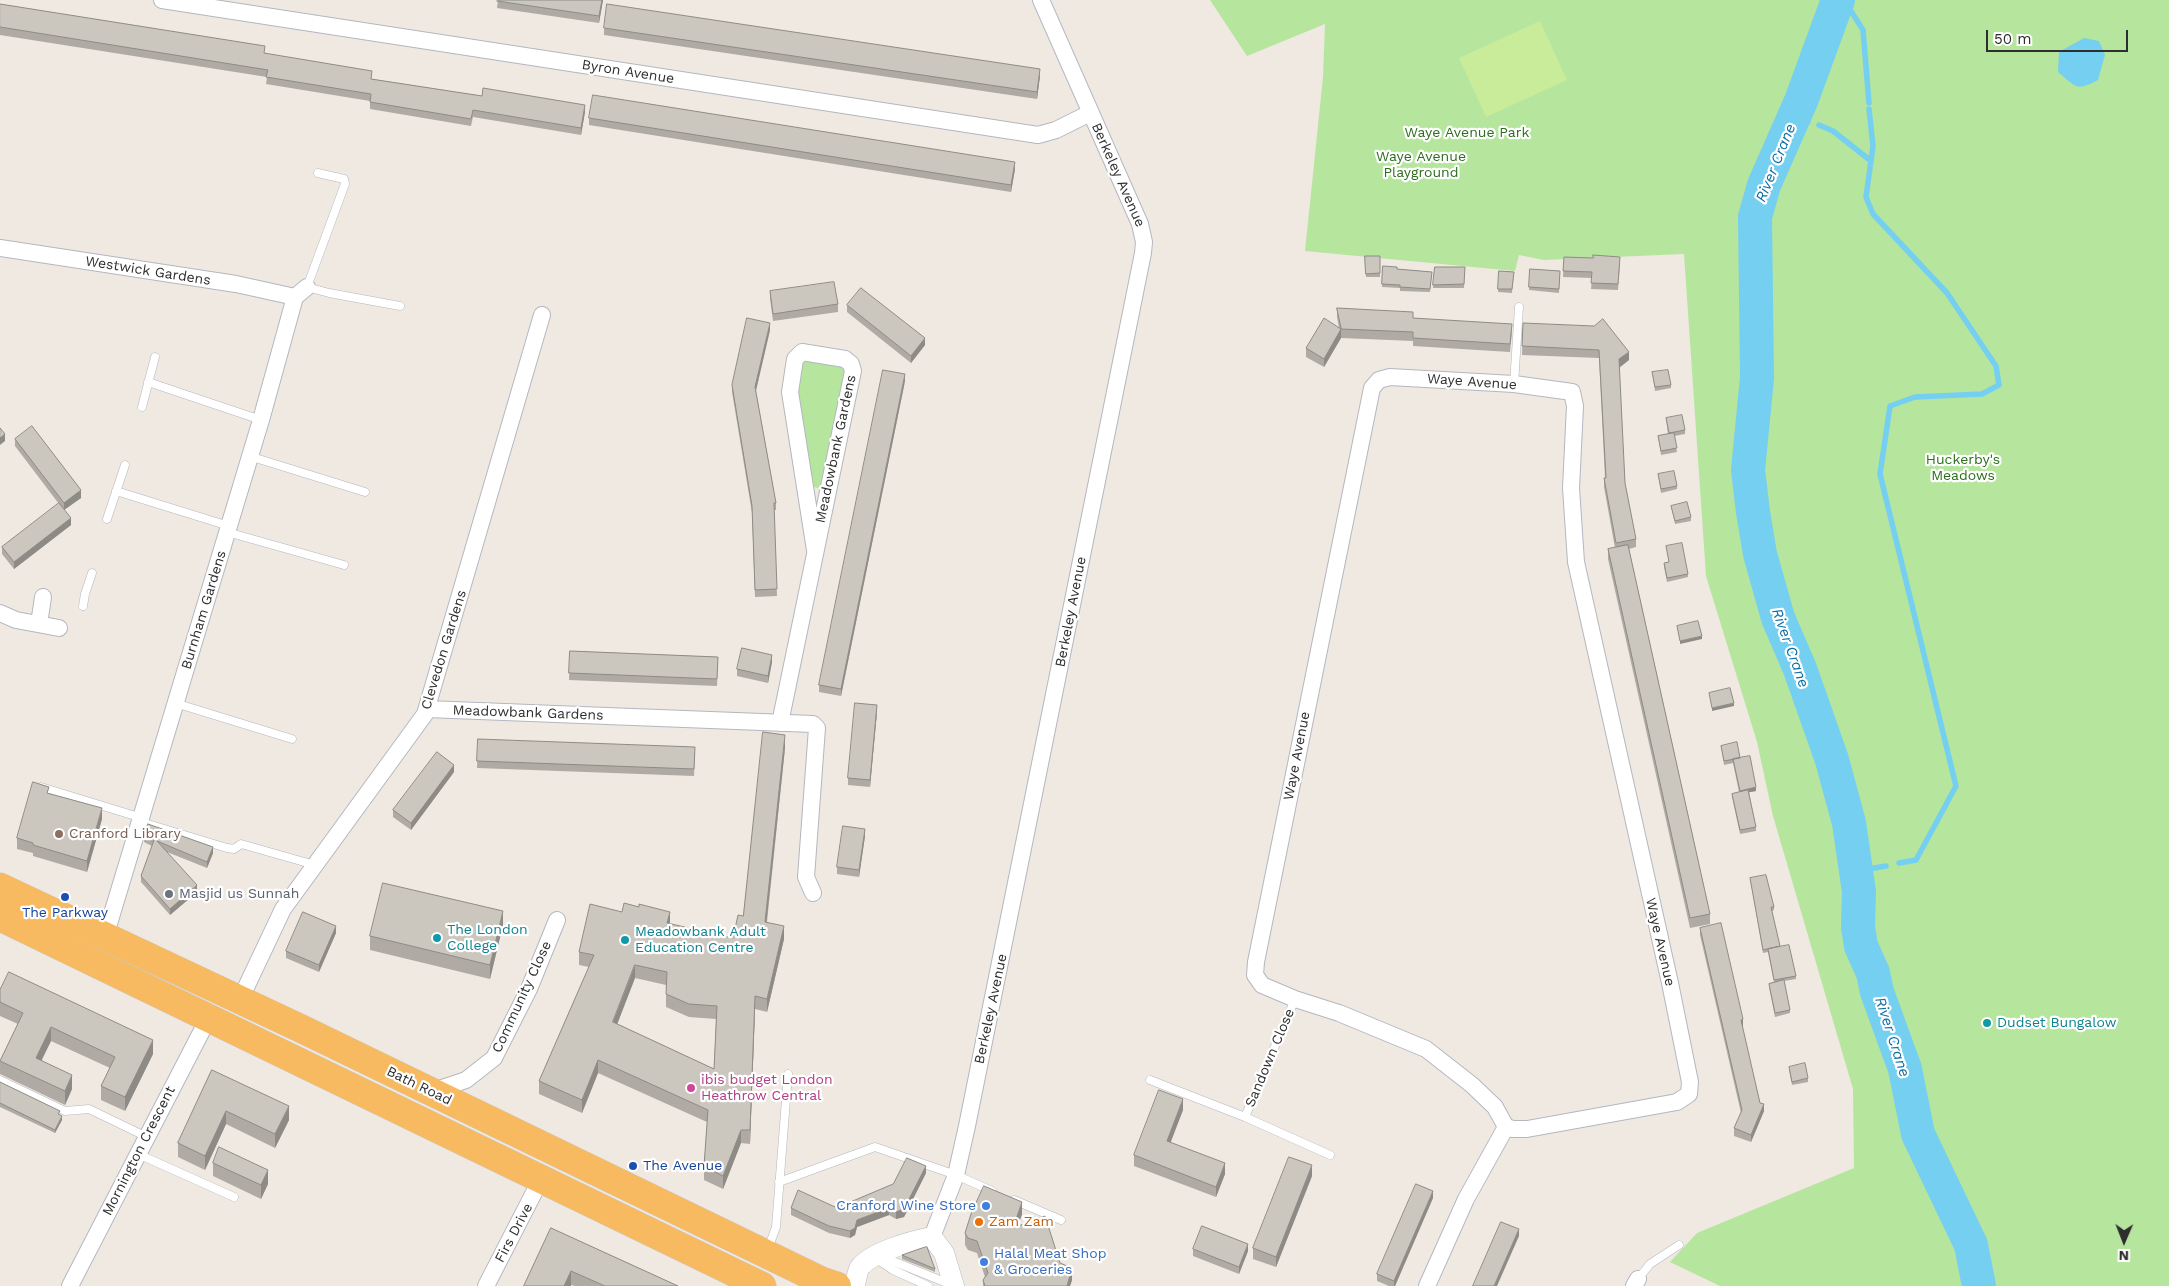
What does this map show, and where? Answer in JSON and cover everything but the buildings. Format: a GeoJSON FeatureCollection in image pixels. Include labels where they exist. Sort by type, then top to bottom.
{"type":"FeatureCollection","features":[{"type":"Feature","properties":{"kind":"highway","name":"Bath Road"},"geometry":{"type":"LineString","coordinates":[[0,887],[240,1000],[822,1281],[837,1286]]}},
{"type":"Feature","properties":{"kind":"highway"},"geometry":{"type":"LineString","coordinates":[[0,917],[762,1286]]}},
{"type":"Feature","properties":{"kind":"street","name":"Byron Avenue"},"geometry":{"type":"LineString","coordinates":[[162,0],[1038,135],[1056,130],[1090,113]]}},
{"type":"Feature","properties":{"kind":"street","name":"Berkeley Avenue"},"geometry":{"type":"LineString","coordinates":[[932,1237],[956,1175],[1144,242],[1140,224],[1042,0]]}},
{"type":"Feature","properties":{"kind":"street","name":"Westwick Gardens"},"geometry":{"type":"LineString","coordinates":[[0,248],[301,292]]}},
{"type":"Feature","properties":{"kind":"street","name":"Burnham Gardens"},"geometry":{"type":"LineString","coordinates":[[105,937],[249,456],[301,292]]}},
{"type":"Feature","properties":{"kind":"street","name":"Clevedon Gardens"},"geometry":{"type":"LineString","coordinates":[[240,1000],[283,909],[427,710],[542,315]]}},
{"type":"Feature","properties":{"kind":"street","name":"Meadowbank Gardens"},"geometry":{"type":"LineString","coordinates":[[780,723],[853,371],[851,364],[845,359],[802,352],[795,358],[790,392],[815,550]]}},
{"type":"Feature","properties":{"kind":"street","name":"Waye Avenue"},"geometry":{"type":"LineString","coordinates":[[1390,377],[1514,384],[1572,392],[1575,406],[1571,488],[1576,562],[1674,1002],[1690,1082],[1689,1094],[1677,1102],[1526,1129],[1506,1127],[1494,1107],[1472,1086],[1426,1049],[1339,1013],[1295,999],[1262,985],[1255,975],[1256,962],[1372,388],[1379,380],[1390,377]]}},
{"type":"Feature","properties":{"kind":"street"},"geometry":{"type":"LineString","coordinates":[[39,624],[43,598]]}},
{"type":"Feature","properties":{"kind":"street"},"geometry":{"type":"LineString","coordinates":[[0,613],[16,620],[59,628]]}},
{"type":"Feature","properties":{"kind":"street","name":"Meadowbank Gardens"},"geometry":{"type":"LineString","coordinates":[[427,710],[813,724],[817,728],[806,876],[813,894]]}},
{"type":"Feature","properties":{"kind":"street","name":"Community Close"},"geometry":{"type":"LineString","coordinates":[[425,1089],[454,1085],[466,1080],[494,1058],[528,989],[557,920]]}},
{"type":"Feature","properties":{"kind":"street","name":"Mornington Crescent"},"geometry":{"type":"LineString","coordinates":[[70,1286],[209,1017]]}},
{"type":"Feature","properties":{"kind":"street","name":"Community Close"},"geometry":{"type":"LineString","coordinates":[[464,1108],[467,1094],[481,1069]]}},
{"type":"Feature","properties":{"kind":"street"},"geometry":{"type":"LineString","coordinates":[[1427,1286],[1466,1199],[1506,1127]]}},
{"type":"Feature","properties":{"kind":"street","name":"Firs Drive"},"geometry":{"type":"LineString","coordinates":[[486,1286],[541,1179]]}},
{"type":"Feature","properties":{"kind":"street"},"geometry":{"type":"LineString","coordinates":[[855,1286],[859,1269],[874,1257],[912,1241],[932,1237],[944,1253],[954,1286]]}},
{"type":"Feature","properties":{"kind":"lane"},"geometry":{"type":"LineString","coordinates":[[318,173],[344,179],[345,184],[301,292],[329,293],[400,306]]}},
{"type":"Feature","properties":{"kind":"lane"},"geometry":{"type":"LineString","coordinates":[[1514,384],[1519,307]]}},
{"type":"Feature","properties":{"kind":"lane"},"geometry":{"type":"LineString","coordinates":[[142,407],[155,357]]}},
{"type":"Feature","properties":{"kind":"lane"},"geometry":{"type":"LineString","coordinates":[[148,382],[261,420]]}},
{"type":"Feature","properties":{"kind":"lane"},"geometry":{"type":"LineString","coordinates":[[249,456],[365,492]]}},
{"type":"Feature","properties":{"kind":"lane"},"geometry":{"type":"LineString","coordinates":[[107,519],[124,465]]}},
{"type":"Feature","properties":{"kind":"lane"},"geometry":{"type":"LineString","coordinates":[[116,491],[228,529],[344,564]]}},
{"type":"Feature","properties":{"kind":"lane"},"geometry":{"type":"LineString","coordinates":[[83,606],[92,572]]}},
{"type":"Feature","properties":{"kind":"lane"},"geometry":{"type":"LineString","coordinates":[[175,703],[292,739]]}},
{"type":"Feature","properties":{"kind":"lane"},"geometry":{"type":"LineString","coordinates":[[34,785],[227,848],[234,849],[241,844],[316,865]]}},
{"type":"Feature","properties":{"kind":"lane","name":"Sandown Close"},"geometry":{"type":"LineString","coordinates":[[1245,1117],[1295,999]]}},
{"type":"Feature","properties":{"kind":"lane"},"geometry":{"type":"LineString","coordinates":[[767,1254],[776,1227],[788,1074]]}},
{"type":"Feature","properties":{"kind":"lane"},"geometry":{"type":"LineString","coordinates":[[0,1080],[65,1111],[89,1109],[147,1137]]}},
{"type":"Feature","properties":{"kind":"lane"},"geometry":{"type":"LineString","coordinates":[[1150,1080],[1245,1117],[1330,1155]]}},
{"type":"Feature","properties":{"kind":"lane"},"geometry":{"type":"LineString","coordinates":[[779,1182],[875,1147],[956,1175],[999,1194]]}},
{"type":"Feature","properties":{"kind":"lane"},"geometry":{"type":"LineString","coordinates":[[138,1154],[234,1196]]}},
{"type":"Feature","properties":{"kind":"lane"},"geometry":{"type":"LineString","coordinates":[[1008,1198],[1061,1220]]}},
{"type":"Feature","properties":{"kind":"lane"},"geometry":{"type":"LineString","coordinates":[[1636,1282],[1650,1264],[1679,1245]]}},
{"type":"Feature","properties":{"kind":"lane"},"geometry":{"type":"LineString","coordinates":[[874,1257],[895,1262],[954,1286]]}},
{"type":"Feature","properties":{"kind":"lane"},"geometry":{"type":"LineString","coordinates":[[874,1257],[893,1270],[928,1286]]}},
{"type":"Feature","properties":{"kind":"green space","name":"Huckerby's Meadows"},"geometry":{"type":"Polygon","coordinates":[[[1210,0],[2169,0],[2169,1286],[1720,1286],[1670,1262],[1697,1233],[1854,1168],[1853,1089],[1773,816],[1757,742],[1706,576],[1684,254],[1544,260],[1519,255],[1515,271],[1305,251],[1323,77],[1325,24],[1247,56],[1210,0]]]}},
{"type":"Feature","properties":{"kind":"green space"},"geometry":{"type":"Polygon","coordinates":[[[1540,21],[1567,80],[1486,117],[1459,58],[1540,21]]]}},
{"type":"Feature","properties":{"kind":"green space"},"geometry":{"type":"Polygon","coordinates":[[[808,360],[843,367],[845,371],[821,487],[817,488],[812,486],[797,392],[802,363],[808,360]]]}},
{"type":"Feature","properties":{"kind":"water"},"geometry":{"type":"Polygon","coordinates":[[[2084,38],[2099,41],[2105,55],[2098,80],[2080,87],[2058,72],[2059,52],[2084,38]]]}},
{"type":"Feature","properties":{"kind":"waterway","name":"River Crane"},"geometry":{"type":"LineString","coordinates":[[1838,0],[1801,101],[1764,185],[1755,217],[1757,378],[1748,470],[1760,554],[1778,618],[1800,669],[1832,760],[1849,823],[1859,892],[1858,927],[1861,946],[1873,973],[1877,992],[1905,1069],[1918,1134],[1971,1245],[1979,1286]]}},
{"type":"Feature","properties":{"kind":"waterway"},"geometry":{"type":"LineString","coordinates":[[1844,0],[1863,30],[1869,103]]}},
{"type":"Feature","properties":{"kind":"waterway"},"geometry":{"type":"LineString","coordinates":[[1869,109],[1873,146],[1866,197],[1873,214],[1947,293],[1996,366],[1999,385],[1982,394],[1915,397],[1890,406],[1880,474],[1956,786],[1916,860],[1899,863]]}},
{"type":"Feature","properties":{"kind":"waterway"},"geometry":{"type":"LineString","coordinates":[[1795,117],[1808,122]]}},
{"type":"Feature","properties":{"kind":"waterway"},"geometry":{"type":"LineString","coordinates":[[1819,125],[1833,131],[1871,161]]}},
{"type":"Feature","properties":{"kind":"waterway"},"geometry":{"type":"LineString","coordinates":[[1857,871],[1886,866]]}},
{"type":"Feature","properties":{"kind":"place","name":"Cranford Library"},"geometry":{"type":"Point","coordinates":[59,834]}},
{"type":"Feature","properties":{"kind":"place","name":"Masjid us Sunnah"},"geometry":{"type":"Point","coordinates":[169,894]}},
{"type":"Feature","properties":{"kind":"place","name":"The Parkway"},"geometry":{"type":"Point","coordinates":[65,897]}},
{"type":"Feature","properties":{"kind":"place","name":"The London College"},"geometry":{"type":"Point","coordinates":[437,938]}},
{"type":"Feature","properties":{"kind":"place","name":"Meadowbank Adult Education Centre"},"geometry":{"type":"Point","coordinates":[625,940]}},
{"type":"Feature","properties":{"kind":"place","name":"Dudset Bungalow"},"geometry":{"type":"Point","coordinates":[1987,1023]}},
{"type":"Feature","properties":{"kind":"place","name":"ibis budget London Heathrow Central"},"geometry":{"type":"Point","coordinates":[691,1088]}},
{"type":"Feature","properties":{"kind":"place","name":"The Avenue"},"geometry":{"type":"Point","coordinates":[633,1166]}},
{"type":"Feature","properties":{"kind":"place","name":"Cranford Wine Store"},"geometry":{"type":"Point","coordinates":[986,1206]}},
{"type":"Feature","properties":{"kind":"place","name":"Zam Zam"},"geometry":{"type":"Point","coordinates":[979,1222]}},
{"type":"Feature","properties":{"kind":"place","name":"Halal Meat Shop & Groceries"},"geometry":{"type":"Point","coordinates":[984,1262]}},
{"type":"Feature","properties":{"kind":"park label","name":"Waye Avenue Park"},"geometry":{"type":"Point","coordinates":[1467,133]}},
{"type":"Feature","properties":{"kind":"park label","name":"Waye Avenue Playground"},"geometry":{"type":"Point","coordinates":[1421,166]}}]}
